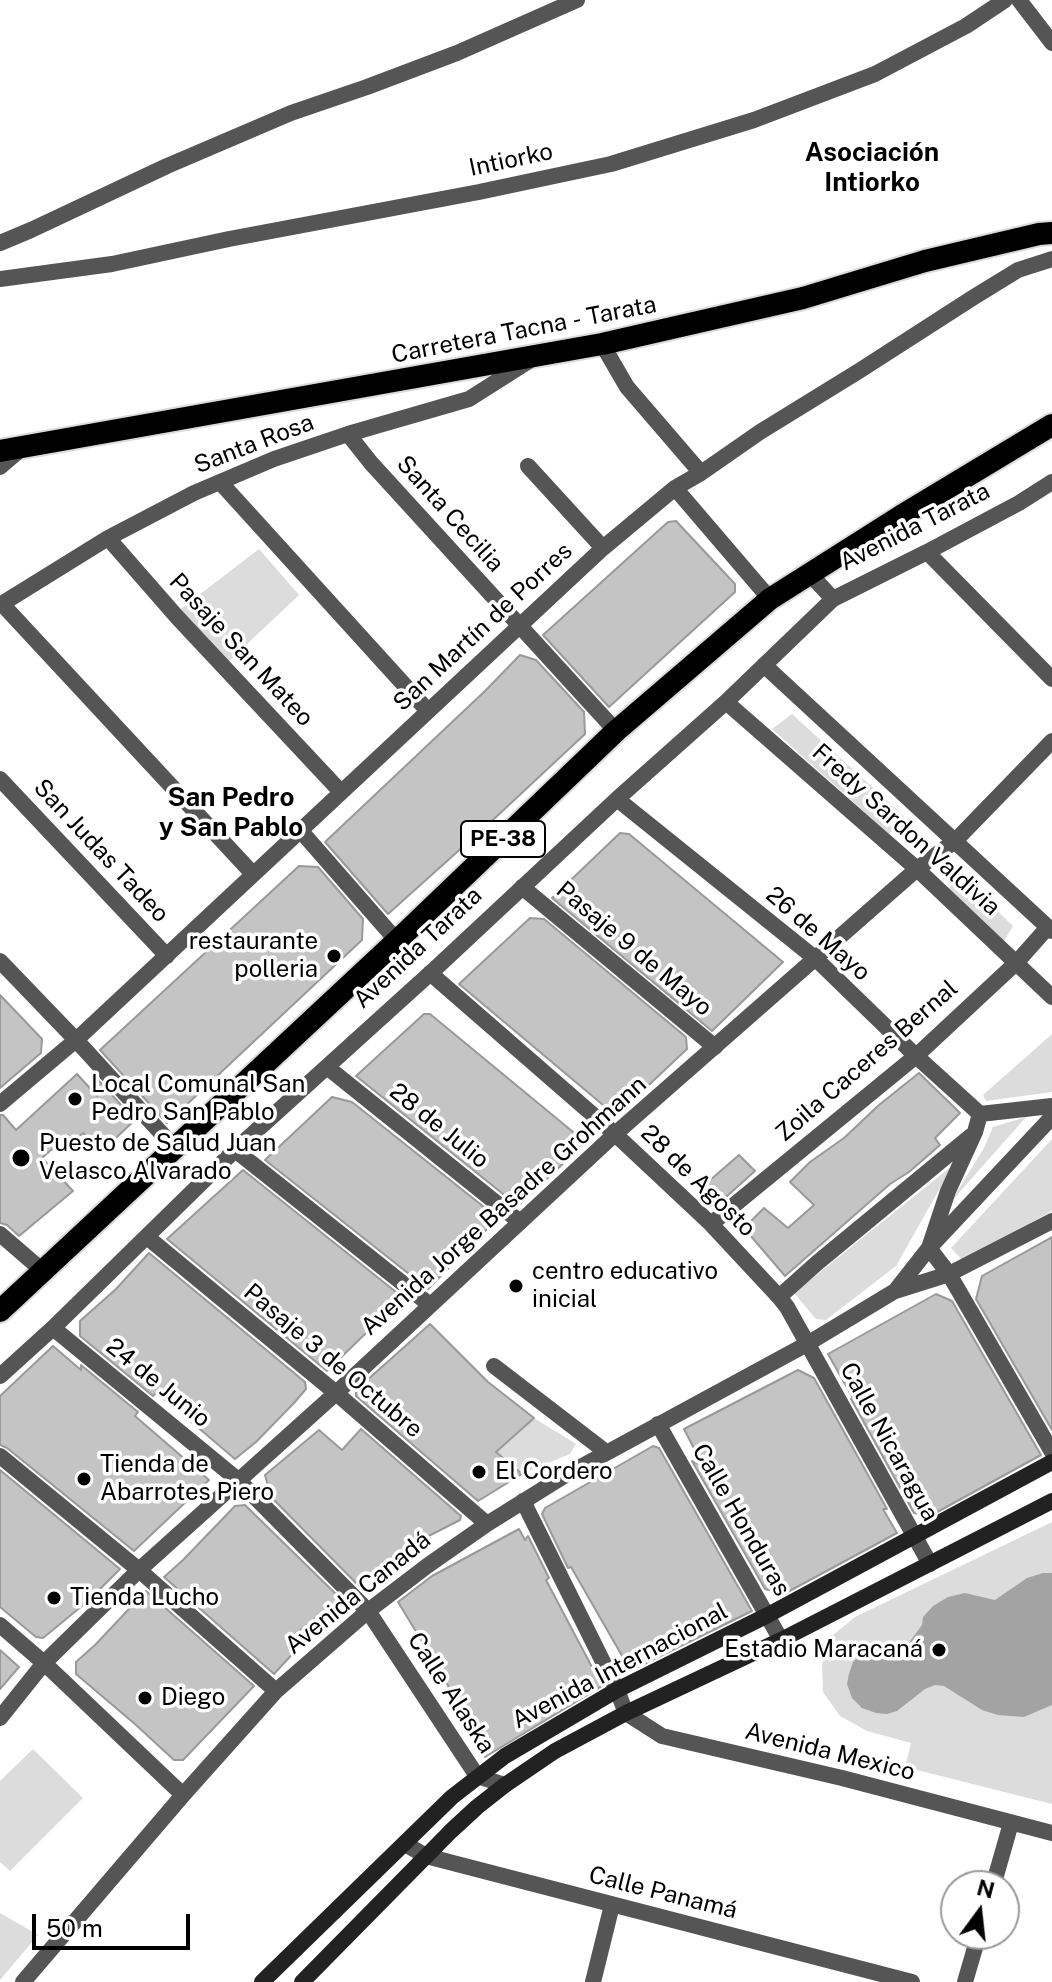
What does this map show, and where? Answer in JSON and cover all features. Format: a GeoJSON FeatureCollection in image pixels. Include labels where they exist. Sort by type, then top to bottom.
{"type":"FeatureCollection","features":[{"type":"Feature","properties":{"kind":"highway","name":"Carretera Tacna - Tarata"},"geometry":{"type":"LineString","coordinates":[[11,449],[602,344],[803,298],[925,261],[1052,233]]}},
{"type":"Feature","properties":{"kind":"highway","name":"Avenida Tarata"},"geometry":{"type":"LineString","coordinates":[[0,1311],[397,941],[616,731],[770,599],[1052,425]]}},
{"type":"Feature","properties":{"kind":"main road","name":"Avenida Internacional"},"geometry":{"type":"LineString","coordinates":[[266,1981],[452,1797],[534,1737],[617,1690],[768,1615],[1052,1462]]}},
{"type":"Feature","properties":{"kind":"main road","name":"Avenida Internacional"},"geometry":{"type":"LineString","coordinates":[[302,1982],[477,1807],[576,1738],[781,1640],[1052,1501]]}},
{"type":"Feature","properties":{"kind":"street"},"geometry":{"type":"LineString","coordinates":[[0,243],[291,113],[457,53],[577,0]]}},
{"type":"Feature","properties":{"kind":"street","name":"Intiorko"},"geometry":{"type":"LineString","coordinates":[[0,279],[112,264],[611,164],[754,120],[875,74],[966,26],[1005,0]]}},
{"type":"Feature","properties":{"kind":"street"},"geometry":{"type":"LineString","coordinates":[[1019,0],[1052,43]]}},
{"type":"Feature","properties":{"kind":"street","name":"San Martín de Porres"},"geometry":{"type":"LineString","coordinates":[[0,1104],[76,1040],[603,548],[675,488],[985,290],[1018,270],[1052,259]]}},
{"type":"Feature","properties":{"kind":"street"},"geometry":{"type":"LineString","coordinates":[[602,344],[627,387],[701,473]]}},
{"type":"Feature","properties":{"kind":"street","name":"Santa Rosa"},"geometry":{"type":"LineString","coordinates":[[1,604],[108,538],[194,493],[274,459],[469,399],[537,356]]}},
{"type":"Feature","properties":{"kind":"street","name":"Santa Cecilia"},"geometry":{"type":"LineString","coordinates":[[348,434],[616,731]]}},
{"type":"Feature","properties":{"kind":"street"},"geometry":{"type":"LineString","coordinates":[[0,467],[11,449]]}},
{"type":"Feature","properties":{"kind":"street"},"geometry":{"type":"LineString","coordinates":[[528,466],[603,548]]}},
{"type":"Feature","properties":{"kind":"street"},"geometry":{"type":"LineString","coordinates":[[220,482],[428,711]]}},
{"type":"Feature","properties":{"kind":"street","name":"Avenida Tarata"},"geometry":{"type":"LineString","coordinates":[[0,1376],[235,1150],[726,702],[833,599],[1019,503],[1052,482]]}},
{"type":"Feature","properties":{"kind":"street"},"geometry":{"type":"LineString","coordinates":[[675,488],[770,599]]}},
{"type":"Feature","properties":{"kind":"street","name":"Pasaje San Mateo"},"geometry":{"type":"LineString","coordinates":[[108,538],[177,617],[341,792]]}},
{"type":"Feature","properties":{"kind":"street"},"geometry":{"type":"LineString","coordinates":[[927,552],[1052,679]]}},
{"type":"Feature","properties":{"kind":"street"},"geometry":{"type":"LineString","coordinates":[[809,573],[833,599]]}},
{"type":"Feature","properties":{"kind":"street"},"geometry":{"type":"LineString","coordinates":[[1,604],[253,874]]}},
{"type":"Feature","properties":{"kind":"street","name":"Fredy Sardon Valdivia"},"geometry":{"type":"LineString","coordinates":[[764,665],[1050,929]]}},
{"type":"Feature","properties":{"kind":"street","name":"Fredy Sardon Valdivia"},"geometry":{"type":"LineString","coordinates":[[726,702],[917,869],[1052,997]]}},
{"type":"Feature","properties":{"kind":"street","name":"Avenida Jorge Basadre Grohmann"},"geometry":{"type":"LineString","coordinates":[[0,1718],[44,1663],[139,1570],[336,1393],[615,1134],[917,869],[955,841],[1052,741]]}},
{"type":"Feature","properties":{"kind":"street","name":"San Judas Tadeo"},"geometry":{"type":"LineString","coordinates":[[0,779],[167,956]]}},
{"type":"Feature","properties":{"kind":"street","name":"26 de Mayo"},"geometry":{"type":"LineString","coordinates":[[617,799],[816,959],[980,1114]]}},
{"type":"Feature","properties":{"kind":"street"},"geometry":{"type":"LineString","coordinates":[[300,830],[397,941]]}},
{"type":"Feature","properties":{"kind":"street","name":"Pasaje 9 de Mayo"},"geometry":{"type":"LineString","coordinates":[[522,887],[715,1047]]}},
{"type":"Feature","properties":{"kind":"street","name":"Zoila Caceres Bernal"},"geometry":{"type":"LineString","coordinates":[[711,1224],[916,1056],[1050,929]]}},
{"type":"Feature","properties":{"kind":"street"},"geometry":{"type":"LineString","coordinates":[[0,961],[174,1147]]}},
{"type":"Feature","properties":{"kind":"street","name":"28 de Agosto"},"geometry":{"type":"LineString","coordinates":[[430,973],[615,1134],[711,1224],[779,1297],[807,1344]]}},
{"type":"Feature","properties":{"kind":"street","name":"28 de Julio"},"geometry":{"type":"LineString","coordinates":[[327,1067],[520,1222]]}},
{"type":"Feature","properties":{"kind":"street"},"geometry":{"type":"LineString","coordinates":[[929,1248],[948,1191],[980,1114],[1052,1106]]}},
{"type":"Feature","properties":{"kind":"street"},"geometry":{"type":"LineString","coordinates":[[895,1291],[929,1248],[1052,1117]]}},
{"type":"Feature","properties":{"kind":"street"},"geometry":{"type":"LineString","coordinates":[[779,1297],[975,1132]]}},
{"type":"Feature","properties":{"kind":"street"},"geometry":{"type":"LineString","coordinates":[[235,1150],[430,1305]]}},
{"type":"Feature","properties":{"kind":"street"},"geometry":{"type":"LineString","coordinates":[[895,1291],[949,1274],[1052,1221]]}},
{"type":"Feature","properties":{"kind":"street"},"geometry":{"type":"LineString","coordinates":[[0,1234],[44,1272]]}},
{"type":"Feature","properties":{"kind":"street","name":"Pasaje 3 de Octubre"},"geometry":{"type":"LineString","coordinates":[[147,1237],[336,1393],[487,1524]]}},
{"type":"Feature","properties":{"kind":"street"},"geometry":{"type":"LineString","coordinates":[[929,1248],[949,1274],[1052,1452]]}},
{"type":"Feature","properties":{"kind":"street","name":"Avenida Canadá"},"geometry":{"type":"LineString","coordinates":[[23,1982],[276,1691],[368,1611],[427,1566],[523,1501],[606,1452],[807,1344],[895,1291]]}},
{"type":"Feature","properties":{"kind":"street","name":"24 de Junio"},"geometry":{"type":"LineString","coordinates":[[53,1328],[238,1480],[368,1611]]}},
{"type":"Feature","properties":{"kind":"street","name":"Calle Nicaragua"},"geometry":{"type":"LineString","coordinates":[[807,1344],[930,1564]]}},
{"type":"Feature","properties":{"kind":"street"},"geometry":{"type":"LineString","coordinates":[[494,1366],[606,1452]]}},
{"type":"Feature","properties":{"kind":"street","name":"Calle Honduras"},"geometry":{"type":"LineString","coordinates":[[658,1424],[781,1640]]}},
{"type":"Feature","properties":{"kind":"street"},"geometry":{"type":"LineString","coordinates":[[0,1456],[139,1570],[276,1691]]}},
{"type":"Feature","properties":{"kind":"street"},"geometry":{"type":"LineString","coordinates":[[523,1501],[626,1713]]}},
{"type":"Feature","properties":{"kind":"street","name":"Calle Alaska"},"geometry":{"type":"LineString","coordinates":[[368,1611],[477,1776],[505,1785]]}},
{"type":"Feature","properties":{"kind":"street"},"geometry":{"type":"LineString","coordinates":[[0,1625],[183,1795]]}},
{"type":"Feature","properties":{"kind":"street","name":"Avenida Mexico"},"geometry":{"type":"LineString","coordinates":[[626,1713],[662,1736],[842,1778],[1052,1833]]}},
{"type":"Feature","properties":{"kind":"street"},"geometry":{"type":"LineString","coordinates":[[998,1870],[1011,1823]]}},
{"type":"Feature","properties":{"kind":"street","name":"Calle Panamá"},"geometry":{"type":"LineString","coordinates":[[405,1844],[426,1856],[912,1982]]}},
{"type":"Feature","properties":{"kind":"street"},"geometry":{"type":"LineString","coordinates":[[593,1982],[612,1905]]}},
{"type":"Feature","properties":{"kind":"street"},"geometry":{"type":"LineString","coordinates":[[965,1982],[974,1950]]}},
{"type":"Feature","properties":{"kind":"shaded area"},"geometry":{"type":"Polygon","coordinates":[[[259,549],[299,595],[227,663],[178,611],[259,549]]]}},
{"type":"Feature","properties":{"kind":"shaded area"},"geometry":{"type":"Polygon","coordinates":[[[792,714],[904,816],[889,834],[772,729],[792,714]]]}},
{"type":"Feature","properties":{"kind":"shaded area"},"geometry":{"type":"Polygon","coordinates":[[[961,875],[1013,926],[1004,941],[948,889],[961,875]]]}},
{"type":"Feature","properties":{"kind":"shaded area"},"geometry":{"type":"Polygon","coordinates":[[[1052,1034],[1052,1092],[986,1101],[983,1095],[1052,1034]]]}},
{"type":"Feature","properties":{"kind":"shaded area"},"geometry":{"type":"Polygon","coordinates":[[[1026,1117],[950,1203],[984,1148],[993,1127],[1026,1117]]]}},
{"type":"Feature","properties":{"kind":"shaded area"},"geometry":{"type":"Polygon","coordinates":[[[1052,1139],[1052,1211],[963,1261],[951,1248],[1052,1139]]]}},
{"type":"Feature","properties":{"kind":"shaded area"},"geometry":{"type":"Polygon","coordinates":[[[953,1165],[896,1266],[826,1320],[816,1319],[794,1293],[953,1165]]]}},
{"type":"Feature","properties":{"kind":"shaded area"},"geometry":{"type":"Polygon","coordinates":[[[534,1418],[576,1444],[570,1454],[522,1474],[496,1452],[534,1418]]]}},
{"type":"Feature","properties":{"kind":"shaded area","name":"Estadio Maracaná"},"geometry":{"type":"Polygon","coordinates":[[[1052,1522],[1052,1804],[905,1767],[911,1743],[867,1731],[840,1716],[823,1692],[822,1664],[832,1636],[855,1617],[1052,1522]]]}},
{"type":"Feature","properties":{"kind":"shaded area"},"geometry":{"type":"Polygon","coordinates":[[[1052,1573],[1052,1705],[1024,1717],[998,1715],[982,1710],[944,1686],[935,1685],[897,1711],[887,1714],[862,1708],[852,1698],[847,1684],[849,1674],[853,1662],[865,1649],[884,1644],[905,1648],[922,1625],[923,1617],[948,1597],[965,1593],[995,1600],[1027,1578],[1052,1573]]]}},
{"type":"Feature","properties":{"kind":"shaded area"},"geometry":{"type":"Polygon","coordinates":[[[33,1749],[83,1798],[10,1871],[0,1862],[0,1781],[33,1749]]]}},
{"type":"Feature","properties":{"kind":"shaded area"},"geometry":{"type":"Polygon","coordinates":[[[0,1913],[38,1935],[0,1980],[0,1913]]]}},
{"type":"Feature","properties":{"kind":"building"},"geometry":{"type":"Polygon","coordinates":[[[676,521],[735,584],[735,592],[609,707],[543,635],[668,522],[676,521]]]}},
{"type":"Feature","properties":{"kind":"building"},"geometry":{"type":"Polygon","coordinates":[[[520,655],[536,660],[584,712],[585,734],[388,914],[325,842],[520,655]]]}},
{"type":"Feature","properties":{"kind":"building"},"geometry":{"type":"Polygon","coordinates":[[[620,833],[629,834],[783,962],[712,1031],[552,898],[620,833]]]}},
{"type":"Feature","properties":{"kind":"building"},"geometry":{"type":"Polygon","coordinates":[[[299,866],[318,867],[363,919],[362,940],[167,1123],[100,1050],[299,866]]]}},
{"type":"Feature","properties":{"kind":"building"},"geometry":{"type":"Polygon","coordinates":[[[530,918],[544,919],[686,1037],[687,1049],[619,1113],[609,1110],[459,984],[530,918]]]}},
{"type":"Feature","properties":{"kind":"building"},"geometry":{"type":"Polygon","coordinates":[[[0,995],[42,1039],[41,1053],[0,1088],[0,995]]]}},
{"type":"Feature","properties":{"kind":"building"},"geometry":{"type":"Polygon","coordinates":[[[424,1014],[430,1014],[584,1141],[518,1206],[356,1076],[424,1014]]]}},
{"type":"Feature","properties":{"kind":"building"},"geometry":{"type":"Polygon","coordinates":[[[919,1073],[960,1113],[935,1138],[940,1145],[890,1184],[785,1276],[744,1228],[764,1208],[788,1228],[814,1205],[790,1182],[919,1073]]]}},
{"type":"Feature","properties":{"kind":"building"},"geometry":{"type":"Polygon","coordinates":[[[77,1074],[97,1096],[98,1080],[135,1120],[101,1152],[83,1133],[74,1141],[68,1135],[42,1158],[73,1191],[19,1236],[0,1223],[0,1115],[16,1130],[77,1074]]]}},
{"type":"Feature","properties":{"kind":"building"},"geometry":{"type":"Polygon","coordinates":[[[332,1097],[352,1102],[489,1211],[489,1227],[428,1289],[265,1160],[332,1097]]]}},
{"type":"Feature","properties":{"kind":"building"},"geometry":{"type":"Polygon","coordinates":[[[739,1155],[755,1171],[717,1205],[701,1188],[739,1155]]]}},
{"type":"Feature","properties":{"kind":"building"},"geometry":{"type":"Polygon","coordinates":[[[243,1170],[406,1300],[327,1371],[167,1239],[243,1170]]]}},
{"type":"Feature","properties":{"kind":"building"},"geometry":{"type":"Polygon","coordinates":[[[1052,1237],[1052,1430],[976,1299],[982,1276],[1052,1237]]]}},
{"type":"Feature","properties":{"kind":"building"},"geometry":{"type":"Polygon","coordinates":[[[149,1253],[305,1382],[306,1389],[294,1403],[235,1459],[175,1408],[156,1393],[153,1396],[80,1336],[80,1321],[116,1289],[149,1253]]]}},
{"type":"Feature","properties":{"kind":"building"},"geometry":{"type":"Polygon","coordinates":[[[936,1294],[952,1301],[1041,1455],[930,1516],[914,1513],[828,1354],[936,1294]]]}},
{"type":"Feature","properties":{"kind":"building"},"geometry":{"type":"Polygon","coordinates":[[[430,1324],[488,1382],[534,1418],[496,1452],[522,1474],[478,1501],[356,1396],[356,1390],[430,1324]]]}},
{"type":"Feature","properties":{"kind":"building"},"geometry":{"type":"Polygon","coordinates":[[[53,1346],[138,1412],[135,1416],[209,1480],[134,1551],[0,1445],[0,1396],[53,1346]]]}},
{"type":"Feature","properties":{"kind":"building"},"geometry":{"type":"Polygon","coordinates":[[[798,1370],[814,1378],[887,1509],[883,1509],[897,1533],[784,1594],[765,1589],[692,1461],[703,1466],[684,1429],[798,1370]]]}},
{"type":"Feature","properties":{"kind":"building"},"geometry":{"type":"Polygon","coordinates":[[[361,1429],[461,1516],[460,1520],[411,1545],[366,1580],[362,1576],[356,1583],[271,1497],[265,1475],[319,1430],[342,1450],[361,1429]]]}},
{"type":"Feature","properties":{"kind":"building"},"geometry":{"type":"Polygon","coordinates":[[[653,1446],[659,1448],[752,1611],[634,1669],[629,1668],[571,1567],[568,1568],[542,1514],[545,1508],[653,1446]]]}},
{"type":"Feature","properties":{"kind":"building"},"geometry":{"type":"Polygon","coordinates":[[[0,1470],[120,1569],[88,1601],[43,1638],[36,1637],[0,1607],[0,1470]]]}},
{"type":"Feature","properties":{"kind":"building"},"geometry":{"type":"Polygon","coordinates":[[[245,1505],[341,1599],[291,1637],[298,1648],[274,1674],[164,1577],[235,1506],[245,1505]]]}},
{"type":"Feature","properties":{"kind":"building"},"geometry":{"type":"Polygon","coordinates":[[[519,1529],[525,1540],[528,1536],[549,1578],[546,1580],[602,1686],[485,1757],[443,1676],[398,1602],[432,1576],[519,1529]]]}},
{"type":"Feature","properties":{"kind":"building"},"geometry":{"type":"Polygon","coordinates":[[[146,1591],[254,1686],[183,1760],[174,1760],[76,1674],[76,1662],[146,1591]]]}},
{"type":"Feature","properties":{"kind":"building"},"geometry":{"type":"Polygon","coordinates":[[[0,1650],[19,1667],[0,1689],[0,1650]]]}},
{"type":"Feature","properties":{"kind":"place","name":"restaurante polleria"},"geometry":{"type":"Point","coordinates":[334,956]}},
{"type":"Feature","properties":{"kind":"place","name":"Local Comunal San Pedro San Pablo"},"geometry":{"type":"Point","coordinates":[75,1099]}},
{"type":"Feature","properties":{"kind":"place","name":"Puesto de Salud Juan Velasco Alvarado"},"geometry":{"type":"Point","coordinates":[21,1158]}},
{"type":"Feature","properties":{"kind":"place","name":"centro educativo inicial"},"geometry":{"type":"Point","coordinates":[516,1286]}},
{"type":"Feature","properties":{"kind":"place","name":"El Cordero"},"geometry":{"type":"Point","coordinates":[479,1472]}},
{"type":"Feature","properties":{"kind":"place","name":"Tienda de Abarrotes Piero"},"geometry":{"type":"Point","coordinates":[84,1479]}},
{"type":"Feature","properties":{"kind":"place","name":"Tienda Lucho"},"geometry":{"type":"Point","coordinates":[54,1598]}},
{"type":"Feature","properties":{"kind":"place","name":"Estadio Maracaná"},"geometry":{"type":"Point","coordinates":[939,1650]}},
{"type":"Feature","properties":{"kind":"place","name":"Diego"},"geometry":{"type":"Point","coordinates":[145,1698]}},
{"type":"Feature","properties":{"kind":"district","name":"Asociación Intiorko"},"geometry":{"type":"Point","coordinates":[872,168]}},
{"type":"Feature","properties":{"kind":"district","name":"San Pedro y San Pablo"},"geometry":{"type":"Point","coordinates":[231,813]}}]}
